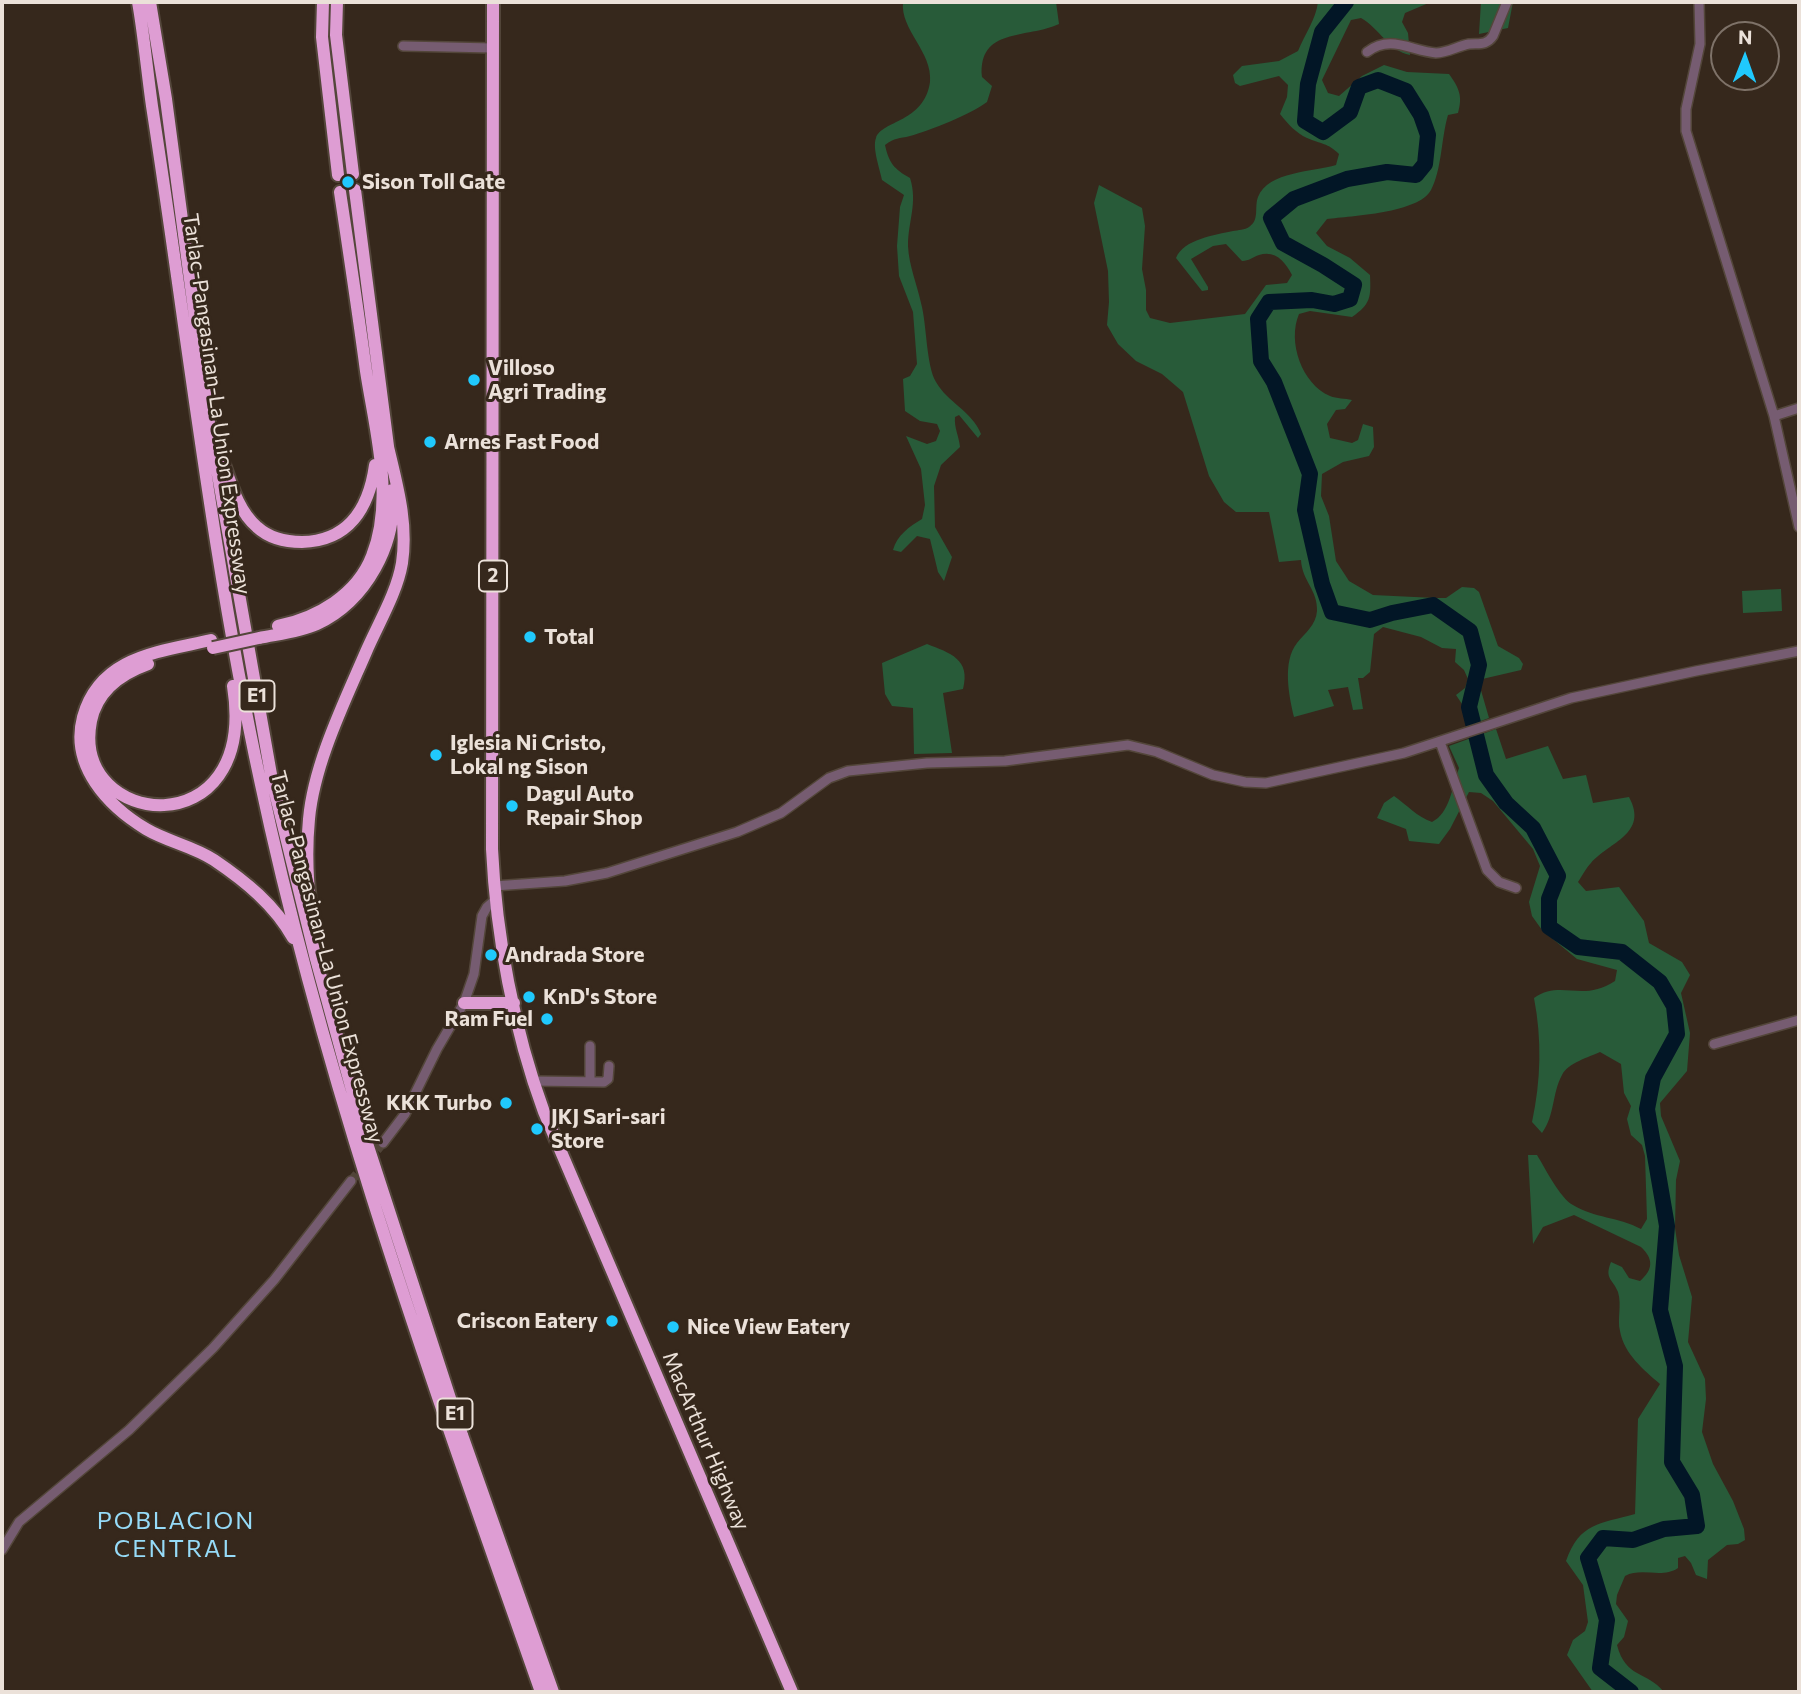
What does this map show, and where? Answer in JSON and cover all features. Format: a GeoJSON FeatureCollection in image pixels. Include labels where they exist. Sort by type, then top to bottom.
{"type":"FeatureCollection","features":[{"type":"Feature","properties":{"kind":"highway","name":"Tarlac-Pangasinan-La Union Expressway"},"geometry":{"type":"LineString","coordinates":[[138,2],[200,439],[232,640],[260,782],[302,956],[368,1187],[541,1692]]}},
{"type":"Feature","properties":{"kind":"highway","name":"Tarlac-Pangasinan-La Union Expressway"},"geometry":{"type":"LineString","coordinates":[[150,2],[166,99],[210,430],[272,780],[316,959],[376,1171],[465,1443],[553,1692]]}},
{"type":"Feature","properties":{"kind":"highway"},"geometry":{"type":"LineString","coordinates":[[323,2],[322,37],[338,175]]}},
{"type":"Feature","properties":{"kind":"highway"},"geometry":{"type":"LineString","coordinates":[[337,2],[336,35],[353,174]]}},
{"type":"Feature","properties":{"kind":"highway","name":"MacArthur Highway"},"geometry":{"type":"LineString","coordinates":[[492,2],[495,893],[514,1003],[533,1081],[544,1112],[792,1692]]}},
{"type":"Feature","properties":{"kind":"highway"},"geometry":{"type":"LineString","coordinates":[[302,956],[287,927],[260,895],[188,845],[149,830],[117,809],[101,792],[86,768],[80,737],[91,695],[110,673],[131,661],[154,653],[258,634],[316,614],[338,601],[372,558],[381,529],[383,447],[355,190]]}},
{"type":"Feature","properties":{"kind":"highway"},"geometry":{"type":"LineString","coordinates":[[316,959],[306,869],[309,816],[323,758],[402,563],[403,507],[383,447],[340,192]]}},
{"type":"Feature","properties":{"kind":"highway"},"geometry":{"type":"LineString","coordinates":[[210,430],[242,511],[257,528],[277,539],[296,542],[331,538],[347,528],[364,505],[383,447]]}},
{"type":"Feature","properties":{"kind":"highway"},"geometry":{"type":"LineString","coordinates":[[212,644],[135,668],[111,684],[101,697],[93,711],[90,724],[91,750],[95,764],[105,780],[121,795],[144,805],[178,805],[206,791],[215,781],[230,755],[234,738],[236,700],[231,671],[232,640]]}},
{"type":"Feature","properties":{"kind":"highway"},"geometry":{"type":"LineString","coordinates":[[464,1003],[514,1003]]}},
{"type":"Feature","properties":{"kind":"street"},"geometry":{"type":"LineString","coordinates":[[1367,52],[1388,43],[1435,53],[1470,44],[1481,45],[1493,36],[1507,2]]}},
{"type":"Feature","properties":{"kind":"street"},"geometry":{"type":"LineString","coordinates":[[1699,2],[1700,44],[1686,109],[1686,131],[1774,416],[1799,527]]}},
{"type":"Feature","properties":{"kind":"street"},"geometry":{"type":"LineString","coordinates":[[403,46],[492,48]]}},
{"type":"Feature","properties":{"kind":"street"},"geometry":{"type":"LineString","coordinates":[[1774,416],[1799,408]]}},
{"type":"Feature","properties":{"kind":"street"},"geometry":{"type":"LineString","coordinates":[[383,1143],[405,1114],[437,1049],[464,1003],[474,974],[482,916],[495,893],[607,873],[753,825],[780,813],[821,783],[840,773],[927,763],[1015,760],[1128,745],[1157,752],[1213,775],[1254,784],[1404,753],[1485,729],[1571,698],[1799,651]]}},
{"type":"Feature","properties":{"kind":"street"},"geometry":{"type":"LineString","coordinates":[[1440,742],[1487,870],[1499,882],[1517,888]]}},
{"type":"Feature","properties":{"kind":"street"},"geometry":{"type":"LineString","coordinates":[[1714,1044],[1799,1020]]}},
{"type":"Feature","properties":{"kind":"street"},"geometry":{"type":"LineString","coordinates":[[590,1046],[590,1082]]}},
{"type":"Feature","properties":{"kind":"street"},"geometry":{"type":"LineString","coordinates":[[533,1081],[607,1081],[609,1066]]}},
{"type":"Feature","properties":{"kind":"street"},"geometry":{"type":"LineString","coordinates":[[2,1550],[19,1521],[129,1430],[213,1348],[274,1280],[351,1181]]}},
{"type":"Feature","properties":{"kind":"green space"},"geometry":{"type":"Polygon","coordinates":[[[903,2],[1056,2],[1059,24],[1007,37],[988,50],[983,61],[982,77],[992,86],[987,102],[950,122],[918,134],[894,139],[885,145],[890,161],[910,178],[912,187],[913,204],[908,246],[923,312],[933,375],[941,389],[972,419],[981,434],[978,438],[959,415],[955,417],[960,447],[941,465],[934,486],[935,527],[952,557],[944,581],[938,572],[930,539],[917,536],[901,552],[893,550],[908,528],[922,519],[925,505],[921,469],[906,436],[927,444],[936,441],[940,431],[937,424],[920,421],[905,411],[903,379],[910,376],[917,364],[913,312],[899,276],[897,246],[900,207],[904,195],[882,180],[875,147],[880,132],[920,106],[930,82],[927,61],[906,22],[903,2]]]}},
{"type":"Feature","properties":{"kind":"green space"},"geometry":{"type":"Polygon","coordinates":[[[1318,2],[1431,2],[1405,13],[1402,22],[1408,33],[1410,55],[1396,49],[1361,18],[1351,20],[1322,80],[1328,93],[1339,96],[1362,76],[1384,65],[1407,72],[1449,74],[1459,92],[1458,113],[1448,115],[1435,182],[1424,198],[1384,212],[1327,219],[1316,233],[1327,246],[1350,258],[1370,275],[1370,295],[1366,304],[1352,317],[1310,311],[1299,314],[1295,337],[1300,361],[1312,382],[1330,396],[1352,400],[1345,409],[1336,410],[1327,424],[1330,438],[1352,443],[1358,440],[1363,424],[1373,427],[1374,447],[1369,456],[1343,462],[1322,474],[1321,496],[1329,516],[1336,561],[1349,581],[1373,595],[1446,598],[1462,587],[1474,588],[1479,592],[1498,646],[1519,658],[1523,664],[1521,670],[1478,680],[1489,718],[1470,725],[1456,695],[1465,688],[1468,679],[1464,670],[1455,662],[1456,649],[1442,648],[1421,637],[1383,627],[1374,634],[1370,672],[1363,678],[1358,678],[1363,709],[1353,710],[1348,687],[1328,690],[1334,706],[1294,717],[1288,669],[1292,651],[1312,625],[1317,611],[1315,597],[1304,574],[1301,560],[1279,562],[1269,512],[1236,512],[1224,502],[1209,476],[1183,392],[1162,374],[1136,361],[1118,344],[1107,325],[1108,271],[1094,203],[1099,185],[1142,208],[1145,226],[1142,269],[1146,310],[1150,318],[1170,323],[1245,314],[1266,285],[1287,283],[1292,275],[1279,258],[1265,254],[1242,261],[1226,244],[1213,246],[1191,259],[1208,287],[1208,290],[1202,291],[1176,258],[1193,242],[1249,227],[1256,217],[1258,197],[1263,188],[1271,182],[1292,174],[1336,165],[1339,154],[1335,150],[1299,134],[1280,114],[1287,97],[1288,85],[1279,76],[1240,86],[1235,83],[1233,75],[1242,66],[1279,61],[1298,51],[1313,20],[1318,2]]]}},
{"type":"Feature","properties":{"kind":"green space"},"geometry":{"type":"Polygon","coordinates":[[[1481,2],[1513,2],[1508,28],[1479,34],[1481,2]]]}},
{"type":"Feature","properties":{"kind":"green space"},"geometry":{"type":"Polygon","coordinates":[[[1781,589],[1782,611],[1743,613],[1742,591],[1781,589]]]}},
{"type":"Feature","properties":{"kind":"green space"},"geometry":{"type":"Polygon","coordinates":[[[927,644],[951,654],[964,671],[963,689],[943,693],[952,753],[914,754],[913,708],[892,706],[885,694],[882,663],[927,644]]]}},
{"type":"Feature","properties":{"kind":"green space"},"geometry":{"type":"Polygon","coordinates":[[[1496,729],[1506,759],[1548,746],[1563,779],[1586,775],[1593,803],[1629,797],[1634,810],[1631,829],[1591,863],[1578,882],[1586,891],[1619,887],[1644,921],[1649,943],[1682,962],[1690,975],[1681,993],[1690,1033],[1687,1071],[1660,1103],[1661,1116],[1680,1161],[1676,1180],[1675,1228],[1679,1255],[1692,1297],[1688,1342],[1705,1379],[1706,1399],[1702,1432],[1713,1464],[1733,1501],[1744,1529],[1745,1540],[1727,1545],[1708,1560],[1707,1579],[1696,1575],[1685,1556],[1678,1558],[1678,1568],[1672,1571],[1638,1572],[1625,1576],[1616,1604],[1628,1621],[1624,1637],[1617,1645],[1631,1669],[1664,1692],[1593,1692],[1567,1655],[1573,1640],[1585,1631],[1588,1622],[1583,1585],[1566,1561],[1572,1548],[1585,1532],[1601,1523],[1635,1514],[1638,1419],[1660,1384],[1636,1361],[1622,1339],[1619,1297],[1609,1276],[1609,1268],[1611,1262],[1622,1267],[1629,1278],[1640,1281],[1649,1269],[1650,1260],[1641,1247],[1574,1215],[1543,1227],[1533,1244],[1528,1155],[1537,1155],[1558,1190],[1573,1205],[1589,1213],[1641,1229],[1647,1219],[1645,1156],[1642,1145],[1631,1135],[1627,1119],[1631,1106],[1624,1093],[1621,1064],[1600,1052],[1574,1064],[1565,1071],[1559,1082],[1549,1119],[1542,1133],[1532,1122],[1539,1060],[1534,998],[1553,990],[1582,991],[1603,987],[1615,981],[1617,970],[1577,959],[1542,930],[1532,916],[1529,902],[1540,866],[1533,849],[1493,801],[1481,793],[1469,792],[1439,844],[1409,841],[1406,829],[1377,818],[1384,803],[1394,796],[1427,820],[1432,822],[1438,818],[1450,799],[1459,768],[1449,746],[1496,729]]]}},
{"type":"Feature","properties":{"kind":"waterway"},"geometry":{"type":"LineString","coordinates":[[1346,2],[1322,32],[1308,84],[1305,121],[1323,132],[1350,112],[1359,87],[1378,80],[1406,91],[1421,115],[1428,135],[1425,164],[1416,175],[1387,172],[1347,179],[1294,199],[1271,218],[1283,243],[1354,285],[1350,299],[1334,304],[1312,300],[1269,302],[1258,319],[1261,361],[1274,382],[1310,474],[1305,510],[1322,584],[1332,612],[1370,620],[1433,605],[1470,631],[1479,665],[1469,707],[1486,775],[1506,803],[1533,828],[1558,876],[1549,899],[1549,927],[1578,947],[1622,952],[1660,982],[1674,1006],[1677,1034],[1653,1078],[1647,1109],[1667,1226],[1660,1310],[1675,1366],[1672,1462],[1692,1495],[1697,1526],[1664,1529],[1633,1540],[1603,1538],[1588,1558],[1607,1620],[1600,1668],[1631,1692]]}},
{"type":"Feature","properties":{"kind":"tunnel"},"geometry":{"type":"LineString","coordinates":[[351,1181],[383,1143]]}},
{"type":"Feature","properties":{"kind":"place","name":"Sison Toll Gate"},"geometry":{"type":"Point","coordinates":[348,182]}},
{"type":"Feature","properties":{"kind":"place","name":"Villoso Agri Trading"},"geometry":{"type":"Point","coordinates":[474,380]}},
{"type":"Feature","properties":{"kind":"place","name":"Arnes Fast Food"},"geometry":{"type":"Point","coordinates":[430,442]}},
{"type":"Feature","properties":{"kind":"place","name":"Total"},"geometry":{"type":"Point","coordinates":[530,637]}},
{"type":"Feature","properties":{"kind":"place","name":"Iglesia Ni Cristo, Lokal ng Sison"},"geometry":{"type":"Point","coordinates":[436,755]}},
{"type":"Feature","properties":{"kind":"place","name":"Dagul Auto Repair Shop"},"geometry":{"type":"Point","coordinates":[512,806]}},
{"type":"Feature","properties":{"kind":"place","name":"Andrada Store"},"geometry":{"type":"Point","coordinates":[491,955]}},
{"type":"Feature","properties":{"kind":"place","name":"KnD's Store"},"geometry":{"type":"Point","coordinates":[529,997]}},
{"type":"Feature","properties":{"kind":"place","name":"Ram Fuel"},"geometry":{"type":"Point","coordinates":[547,1019]}},
{"type":"Feature","properties":{"kind":"place","name":"KKK Turbo"},"geometry":{"type":"Point","coordinates":[506,1103]}},
{"type":"Feature","properties":{"kind":"place","name":"JKJ Sari-sari Store"},"geometry":{"type":"Point","coordinates":[537,1129]}},
{"type":"Feature","properties":{"kind":"place","name":"Criscon Eatery"},"geometry":{"type":"Point","coordinates":[612,1321]}},
{"type":"Feature","properties":{"kind":"place","name":"Nice View Eatery"},"geometry":{"type":"Point","coordinates":[673,1327]}},
{"type":"Feature","properties":{"kind":"district","name":"POBLACION CENTRAL"},"geometry":{"type":"Point","coordinates":[176,1535]}}]}
